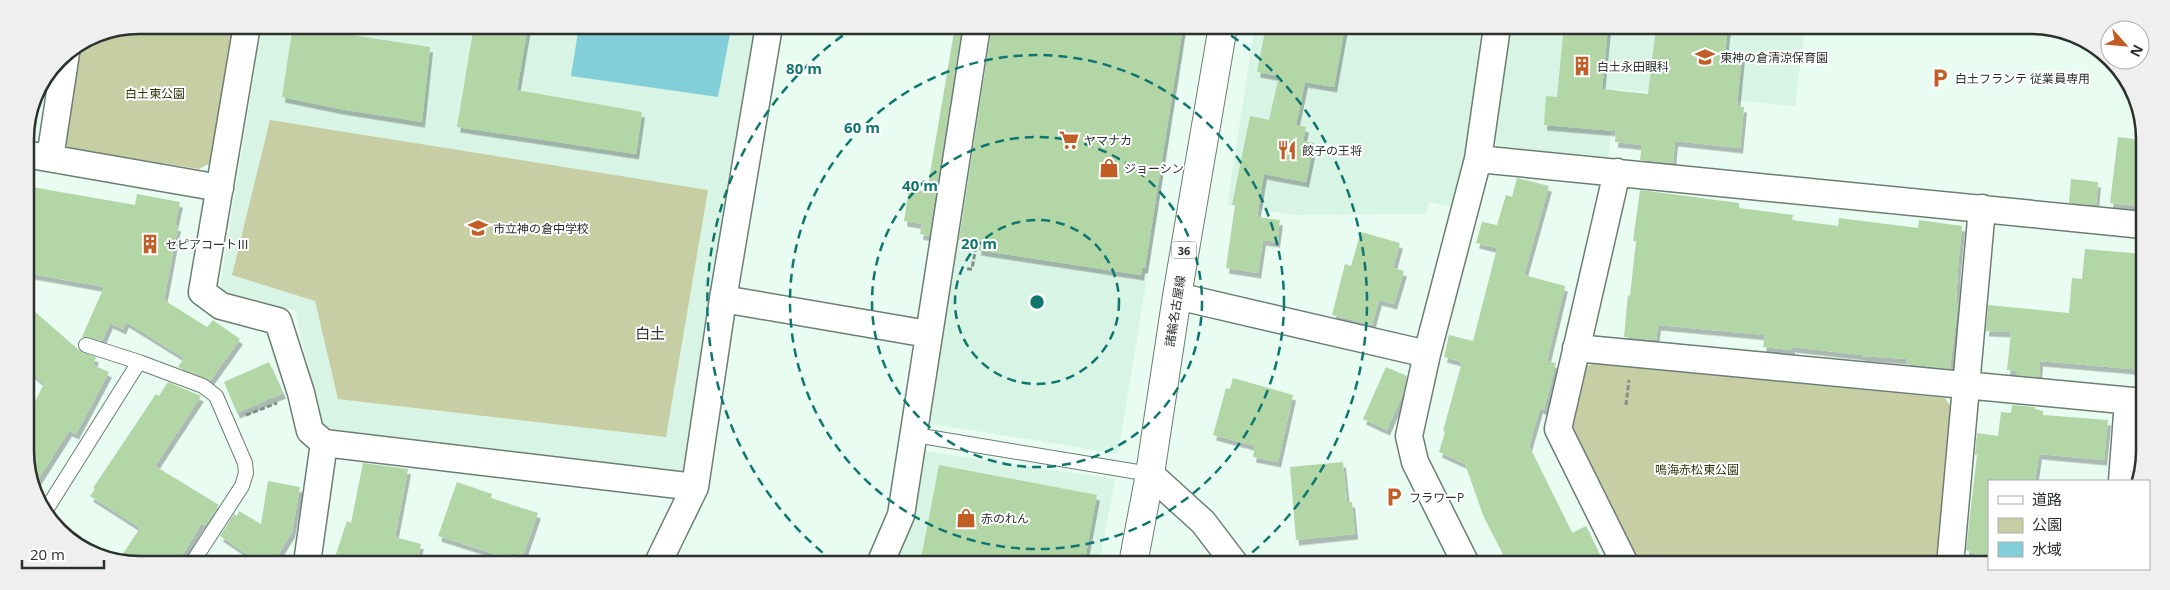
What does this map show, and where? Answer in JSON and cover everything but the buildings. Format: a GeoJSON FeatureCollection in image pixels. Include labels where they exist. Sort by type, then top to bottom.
{"type":"FeatureCollection","features":[{"type":"Feature","properties":{"kind":"main road","name":"諸輪名古屋線"},"geometry":{"type":"LineString","coordinates":[[1134,556],[1150,474],[1176,296],[1221,34]]}},
{"type":"Feature","properties":{"kind":"street"},"geometry":{"type":"LineString","coordinates":[[246,34],[202,292],[221,306],[278,321],[301,393],[310,430],[324,443],[695,487]]}},
{"type":"Feature","properties":{"kind":"street"},"geometry":{"type":"LineString","coordinates":[[661,556],[695,487],[723,299],[768,34]]}},
{"type":"Feature","properties":{"kind":"street"},"geometry":{"type":"LineString","coordinates":[[883,556],[901,515],[908,434],[928,334],[976,34]]}},
{"type":"Feature","properties":{"kind":"street"},"geometry":{"type":"LineString","coordinates":[[1462,556],[1415,462],[1409,436],[1427,354],[1478,159],[1496,34]]}},
{"type":"Feature","properties":{"kind":"street"},"geometry":{"type":"LineString","coordinates":[[63,66],[38,156],[220,188]]}},
{"type":"Feature","properties":{"kind":"street"},"geometry":{"type":"LineString","coordinates":[[1478,159],[2136,224]]}},
{"type":"Feature","properties":{"kind":"street"},"geometry":{"type":"LineString","coordinates":[[1617,172],[1558,429],[1621,556]]}},
{"type":"Feature","properties":{"kind":"street"},"geometry":{"type":"LineString","coordinates":[[1951,556],[1982,208]]}},
{"type":"Feature","properties":{"kind":"street"},"geometry":{"type":"LineString","coordinates":[[1176,296],[1427,354]]}},
{"type":"Feature","properties":{"kind":"street"},"geometry":{"type":"LineString","coordinates":[[723,299],[928,334]]}},
{"type":"Feature","properties":{"kind":"street"},"geometry":{"type":"LineString","coordinates":[[1576,348],[2136,402],[2122,480]]}},
{"type":"Feature","properties":{"kind":"street"},"geometry":{"type":"LineString","coordinates":[[308,556],[324,443]]}},
{"type":"Feature","properties":{"kind":"street"},"geometry":{"type":"LineString","coordinates":[[1150,474],[1203,522],[1229,556]]}},
{"type":"Feature","properties":{"kind":"lane"},"geometry":{"type":"LineString","coordinates":[[86,345],[203,386],[216,396],[245,463],[246,473],[242,486],[197,556]]}},
{"type":"Feature","properties":{"kind":"lane"},"geometry":{"type":"LineString","coordinates":[[49,505],[139,362]]}},
{"type":"Feature","properties":{"kind":"lane"},"geometry":{"type":"LineString","coordinates":[[908,434],[1150,474]]}},
{"type":"Feature","properties":{"kind":"path"},"geometry":{"type":"LineString","coordinates":[[1626,406],[1630,377]]}},
{"type":"Feature","properties":{"kind":"path"},"geometry":{"type":"LineString","coordinates":[[227,423],[301,393]]}},
{"type":"Feature","properties":{"kind":"shaded area","name":"市立神の倉中学校"},"geometry":{"type":"Polygon","coordinates":[[[261,34],[757,34],[688,466],[680,472],[329,430],[322,424],[295,310],[224,293],[220,286],[261,34]]]}},
{"type":"Feature","properties":{"kind":"shaded area"},"geometry":{"type":"Polygon","coordinates":[[[989,34],[1187,34],[1118,454],[928,423],[989,34]]]}},
{"type":"Feature","properties":{"kind":"shaded area"},"geometry":{"type":"Polygon","coordinates":[[[1254,34],[1484,34],[1471,127],[1454,207],[1429,202],[1426,214],[1296,215],[1227,205],[1254,34]]]}},
{"type":"Feature","properties":{"kind":"shaded area"},"geometry":{"type":"Polygon","coordinates":[[[1508,34],[1804,34],[1795,106],[1615,89],[1608,160],[1500,149],[1493,141],[1508,34]]]}},
{"type":"Feature","properties":{"kind":"shaded area"},"geometry":{"type":"Polygon","coordinates":[[[923,451],[1115,479],[1101,556],[895,556],[923,451]]]}},
{"type":"Feature","properties":{"kind":"green space","name":"白土東公園"},"geometry":{"type":"Polygon","coordinates":[[[234,34],[213,162],[199,169],[68,148],[61,137],[74,56],[80,51],[105,39],[125,35],[234,34]]]}},
{"type":"Feature","properties":{"kind":"green space"},"geometry":{"type":"Polygon","coordinates":[[[270,120],[708,190],[666,437],[338,399],[315,301],[232,275],[270,120]]]}},
{"type":"Feature","properties":{"kind":"green space","name":"鳴海赤松東公園"},"geometry":{"type":"Polygon","coordinates":[[[1595,363],[1945,398],[1951,407],[1939,556],[1634,556],[1570,427],[1584,367],[1595,363]]]}},
{"type":"Feature","properties":{"kind":"water"},"geometry":{"type":"Polygon","coordinates":[[[578,34],[730,34],[718,97],[571,76],[578,34]]]}},
{"type":"Feature","properties":{"kind":"place","name":"東神の倉清涼保育園"},"geometry":{"type":"Point","coordinates":[1705,57]}},
{"type":"Feature","properties":{"kind":"place","name":"白土永田眼科"},"geometry":{"type":"Point","coordinates":[1582,66]}},
{"type":"Feature","properties":{"kind":"place","name":"白土フランテ 従業員専用"},"geometry":{"type":"Point","coordinates":[1940,78]}},
{"type":"Feature","properties":{"kind":"place","name":"ヤマナカ"},"geometry":{"type":"Point","coordinates":[1069,140]}},
{"type":"Feature","properties":{"kind":"place","name":"餃子の王将"},"geometry":{"type":"Point","coordinates":[1287,150]}},
{"type":"Feature","properties":{"kind":"place","name":"ジョーシン"},"geometry":{"type":"Point","coordinates":[1109,168]}},
{"type":"Feature","properties":{"kind":"place","name":"市立神の倉中学校"},"geometry":{"type":"Point","coordinates":[478,228]}},
{"type":"Feature","properties":{"kind":"place","name":"セピアコートⅢ"},"geometry":{"type":"Point","coordinates":[150,244]}},
{"type":"Feature","properties":{"kind":"place","name":"フラワーP"},"geometry":{"type":"Point","coordinates":[1394,497]}},
{"type":"Feature","properties":{"kind":"place","name":"赤のれん"},"geometry":{"type":"Point","coordinates":[966,518]}},
{"type":"Feature","properties":{"kind":"district","name":"白土"},"geometry":{"type":"Point","coordinates":[650,333]}}]}
